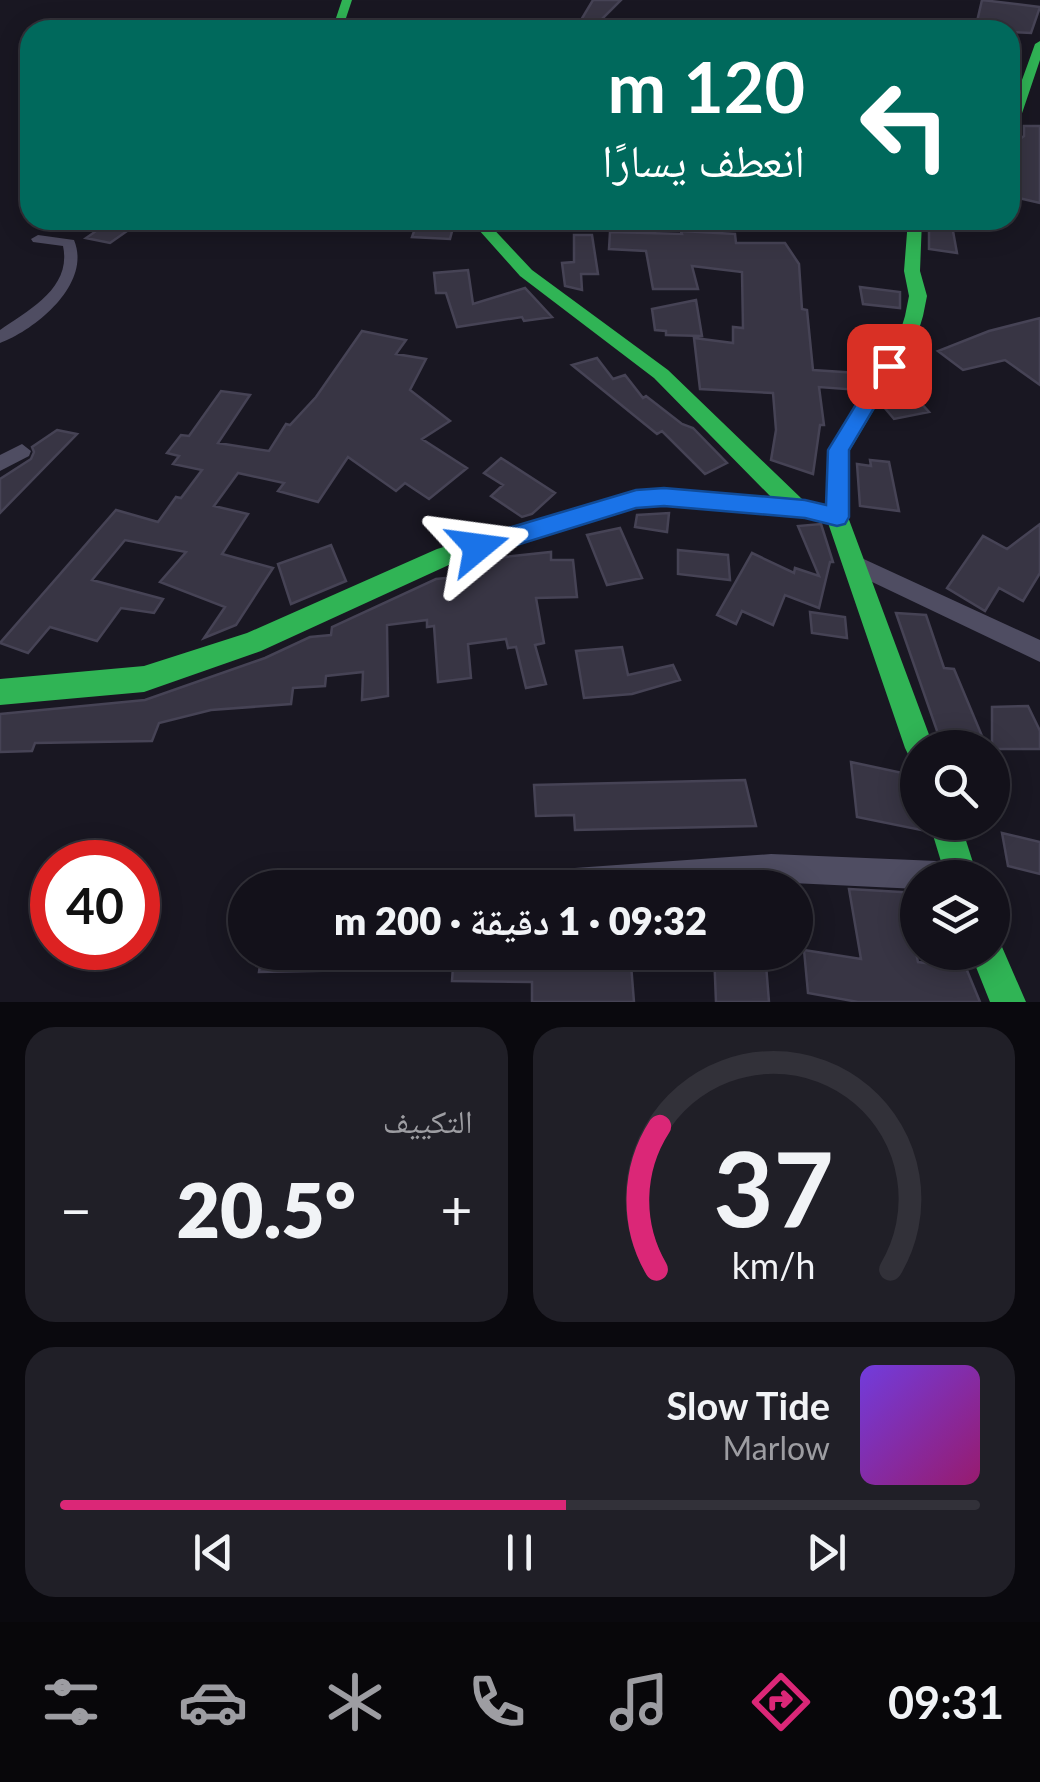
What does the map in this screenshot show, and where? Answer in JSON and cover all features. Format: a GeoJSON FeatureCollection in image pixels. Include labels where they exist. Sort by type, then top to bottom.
{"type":"FeatureCollection","features":[{"type":"Feature","properties":{"kind":"street"},"geometry":{"type":"LineString","coordinates":[[1020,103],[1039,50]]}},
{"type":"Feature","properties":{"kind":"street"},"geometry":{"type":"LineString","coordinates":[[487,230],[526,272],[661,374],[794,506],[837,517]]}},
{"type":"Feature","properties":{"kind":"street"},"geometry":{"type":"LineString","coordinates":[[914,230],[912,272],[918,296],[914,316],[907,339],[839,450],[837,517],[914,730]]}},
{"type":"Feature","properties":{"kind":"street"},"geometry":{"type":"LineString","coordinates":[[0,338],[55,297],[71,272],[69,243],[38,239]]}},
{"type":"Feature","properties":{"kind":"street"},"geometry":{"type":"LineString","coordinates":[[0,464],[22,451]]}},
{"type":"Feature","properties":{"kind":"street"},"geometry":{"type":"LineString","coordinates":[[0,692],[144,679],[252,643],[444,556],[636,499],[696,498],[805,509]]}},
{"type":"Feature","properties":{"kind":"street"},"geometry":{"type":"LineString","coordinates":[[855,564],[1040,651]]}},
{"type":"Feature","properties":{"kind":"street"},"geometry":{"type":"LineString","coordinates":[[744,870],[900,873]]}},
{"type":"Feature","properties":{"kind":"street"},"geometry":{"type":"LineString","coordinates":[[995,970],[1008,1002]]}},
{"type":"Feature","properties":{"kind":"building"},"geometry":{"type":"Polygon","coordinates":[[[593,0],[621,0],[601,20],[581,20],[593,0]]]}},
{"type":"Feature","properties":{"kind":"building"},"geometry":{"type":"Polygon","coordinates":[[[982,0],[1040,7],[1031,33],[1020,32],[1020,20],[977,20],[982,0]]]}},
{"type":"Feature","properties":{"kind":"building"},"geometry":{"type":"Polygon","coordinates":[[[1024,126],[1040,126],[1040,203],[1020,198],[1020,139],[1024,126]]]}},
{"type":"Feature","properties":{"kind":"building"},"geometry":{"type":"Polygon","coordinates":[[[97,230],[129,230],[110,243],[86,238],[97,230]]]}},
{"type":"Feature","properties":{"kind":"building"},"geometry":{"type":"Polygon","coordinates":[[[414,230],[452,230],[450,239],[412,237],[414,230]]]}},
{"type":"Feature","properties":{"kind":"building"},"geometry":{"type":"Polygon","coordinates":[[[929,230],[953,230],[957,253],[929,249],[929,230]]]}},
{"type":"Feature","properties":{"kind":"building"},"geometry":{"type":"Polygon","coordinates":[[[681,231],[735,234],[736,243],[785,243],[799,264],[813,370],[858,373],[862,385],[859,390],[819,387],[824,425],[820,425],[813,474],[771,460],[776,430],[773,393],[700,389],[694,338],[733,343],[733,327],[743,328],[742,272],[692,266],[698,289],[653,289],[646,251],[609,249],[610,232],[682,234],[681,231]]]}},
{"type":"Feature","properties":{"kind":"building"},"geometry":{"type":"Polygon","coordinates":[[[574,235],[592,235],[598,274],[581,274],[582,290],[565,286],[562,263],[574,262],[574,235]]]}},
{"type":"Feature","properties":{"kind":"building"},"geometry":{"type":"Polygon","coordinates":[[[468,270],[473,304],[525,288],[552,317],[524,321],[522,317],[457,327],[446,293],[436,293],[434,273],[468,270]]]}},
{"type":"Feature","properties":{"kind":"building"},"geometry":{"type":"Polygon","coordinates":[[[860,287],[900,292],[900,308],[863,304],[860,287]]]}},
{"type":"Feature","properties":{"kind":"building"},"geometry":{"type":"Polygon","coordinates":[[[696,300],[702,336],[666,335],[666,331],[655,330],[652,309],[696,300]]]}},
{"type":"Feature","properties":{"kind":"building"},"geometry":{"type":"Polygon","coordinates":[[[1040,318],[1040,385],[1005,360],[963,370],[938,351],[989,331],[1040,318]]]}},
{"type":"Feature","properties":{"kind":"building"},"geometry":{"type":"Polygon","coordinates":[[[362,331],[406,340],[396,354],[426,359],[410,390],[450,421],[422,439],[467,468],[429,499],[405,483],[396,491],[348,457],[318,502],[278,491],[284,483],[238,473],[214,506],[248,514],[222,554],[273,568],[236,625],[204,638],[225,607],[160,582],[186,552],[125,540],[92,580],[163,599],[154,613],[121,608],[97,641],[50,627],[28,653],[0,643],[116,510],[158,522],[176,497],[181,498],[202,470],[173,464],[179,456],[167,453],[181,435],[189,436],[221,391],[250,395],[218,443],[269,451],[286,424],[290,425],[316,397],[362,331]]]}},
{"type":"Feature","properties":{"kind":"building"},"geometry":{"type":"Polygon","coordinates":[[[597,358],[613,379],[625,375],[643,398],[646,396],[693,428],[727,463],[705,474],[662,431],[657,434],[572,365],[597,358]]]}},
{"type":"Feature","properties":{"kind":"building"},"geometry":{"type":"Polygon","coordinates":[[[912,393],[929,412],[894,419],[883,406],[889,397],[912,393]]]}},
{"type":"Feature","properties":{"kind":"building"},"geometry":{"type":"Polygon","coordinates":[[[57,430],[77,434],[0,513],[0,479],[31,459],[32,447],[57,430]]]}},
{"type":"Feature","properties":{"kind":"building"},"geometry":{"type":"Polygon","coordinates":[[[501,458],[555,493],[532,514],[522,517],[491,496],[503,485],[484,473],[501,458]]]}},
{"type":"Feature","properties":{"kind":"building"},"geometry":{"type":"Polygon","coordinates":[[[870,460],[889,462],[899,511],[860,506],[857,464],[871,466],[870,460]]]}},
{"type":"Feature","properties":{"kind":"building"},"geometry":{"type":"Polygon","coordinates":[[[669,513],[667,532],[635,527],[637,515],[669,513]]]}},
{"type":"Feature","properties":{"kind":"building"},"geometry":{"type":"Polygon","coordinates":[[[821,524],[833,562],[819,608],[785,595],[773,625],[742,611],[736,624],[717,615],[752,553],[794,573],[795,568],[819,576],[798,526],[821,524]]]}},
{"type":"Feature","properties":{"kind":"building"},"geometry":{"type":"Polygon","coordinates":[[[1040,524],[1040,573],[1023,601],[999,588],[985,611],[947,588],[983,536],[1007,549],[1040,524]]]}},
{"type":"Feature","properties":{"kind":"building"},"geometry":{"type":"Polygon","coordinates":[[[620,528],[642,578],[607,585],[587,535],[620,528]]]}},
{"type":"Feature","properties":{"kind":"building"},"geometry":{"type":"Polygon","coordinates":[[[331,545],[346,581],[291,604],[278,564],[331,545]]]}},
{"type":"Feature","properties":{"kind":"building"},"geometry":{"type":"Polygon","coordinates":[[[678,550],[728,555],[730,580],[678,574],[678,550]]]}},
{"type":"Feature","properties":{"kind":"building"},"geometry":{"type":"Polygon","coordinates":[[[551,552],[551,560],[573,560],[577,597],[536,598],[544,643],[535,645],[546,684],[526,688],[516,647],[508,648],[506,639],[468,644],[471,678],[438,682],[434,626],[427,627],[427,620],[387,625],[388,696],[362,700],[363,672],[326,676],[325,686],[293,688],[291,704],[211,710],[159,723],[152,741],[35,743],[32,751],[0,752],[0,714],[145,700],[265,658],[310,637],[331,635],[332,627],[436,579],[465,576],[464,568],[489,564],[495,558],[551,552]]]}},
{"type":"Feature","properties":{"kind":"building"},"geometry":{"type":"Polygon","coordinates":[[[810,612],[845,617],[847,638],[812,633],[810,612]]]}},
{"type":"Feature","properties":{"kind":"building"},"geometry":{"type":"Polygon","coordinates":[[[896,613],[926,615],[944,668],[954,669],[979,730],[937,730],[896,613]]]}},
{"type":"Feature","properties":{"kind":"building"},"geometry":{"type":"Polygon","coordinates":[[[622,647],[628,675],[673,665],[680,680],[632,694],[584,698],[576,651],[622,647]]]}},
{"type":"Feature","properties":{"kind":"building"},"geometry":{"type":"Polygon","coordinates":[[[1028,706],[1040,731],[1040,749],[1010,749],[1010,730],[992,730],[992,707],[1028,706]]]}},
{"type":"Feature","properties":{"kind":"building"},"geometry":{"type":"Polygon","coordinates":[[[851,762],[900,772],[900,826],[857,817],[851,762]]]}},
{"type":"Feature","properties":{"kind":"building"},"geometry":{"type":"Polygon","coordinates":[[[745,780],[756,826],[575,830],[574,815],[536,816],[534,785],[745,780]]]}},
{"type":"Feature","properties":{"kind":"building"},"geometry":{"type":"Polygon","coordinates":[[[1010,835],[1040,842],[1040,874],[1010,866],[1003,840],[1010,840],[1010,835]]]}},
{"type":"Feature","properties":{"kind":"building"},"geometry":{"type":"Polygon","coordinates":[[[849,889],[900,892],[900,970],[967,970],[980,1002],[858,1002],[808,993],[806,970],[813,970],[813,951],[861,959],[849,889]]]}},
{"type":"Feature","properties":{"kind":"building"},"geometry":{"type":"Polygon","coordinates":[[[259,970],[362,970],[259,972],[259,970]]]}},
{"type":"Feature","properties":{"kind":"building"},"geometry":{"type":"Polygon","coordinates":[[[453,970],[631,970],[634,1002],[532,1002],[532,982],[452,981],[453,970]]]}},
{"type":"Feature","properties":{"kind":"building"},"geometry":{"type":"Polygon","coordinates":[[[715,970],[766,970],[769,1002],[716,1002],[715,970]]]}},
{"type":"Feature","properties":{"kind":"traffic: fast"},"geometry":{"type":"LineString","coordinates":[[340,20],[347,0]]}},
{"type":"Feature","properties":{"kind":"traffic: fast"},"geometry":{"type":"LineString","coordinates":[[1020,102],[1040,44]]}},
{"type":"Feature","properties":{"kind":"traffic: fast"},"geometry":{"type":"LineString","coordinates":[[486,230],[526,273],[661,374],[794,506],[801,508]]}},
{"type":"Feature","properties":{"kind":"traffic: fast"},"geometry":{"type":"LineString","coordinates":[[914,230],[912,271],[918,296],[914,316],[907,339],[839,450],[837,517],[914,730]]}},
{"type":"Feature","properties":{"kind":"traffic: fast"},"geometry":{"type":"LineString","coordinates":[[0,692],[144,679],[252,643],[445,556],[637,499],[664,497],[805,509]]}},
{"type":"Feature","properties":{"kind":"traffic: fast"},"geometry":{"type":"LineString","coordinates":[[950,840],[956,860]]}},
{"type":"Feature","properties":{"kind":"traffic: fast"},"geometry":{"type":"LineString","coordinates":[[995,970],[1008,1002]]}},
{"type":"Feature","properties":{"kind":"route"},"geometry":{"type":"LineString","coordinates":[[478,547],[636,499],[731,501],[805,509],[837,517],[839,450],[889,366]]}}]}
